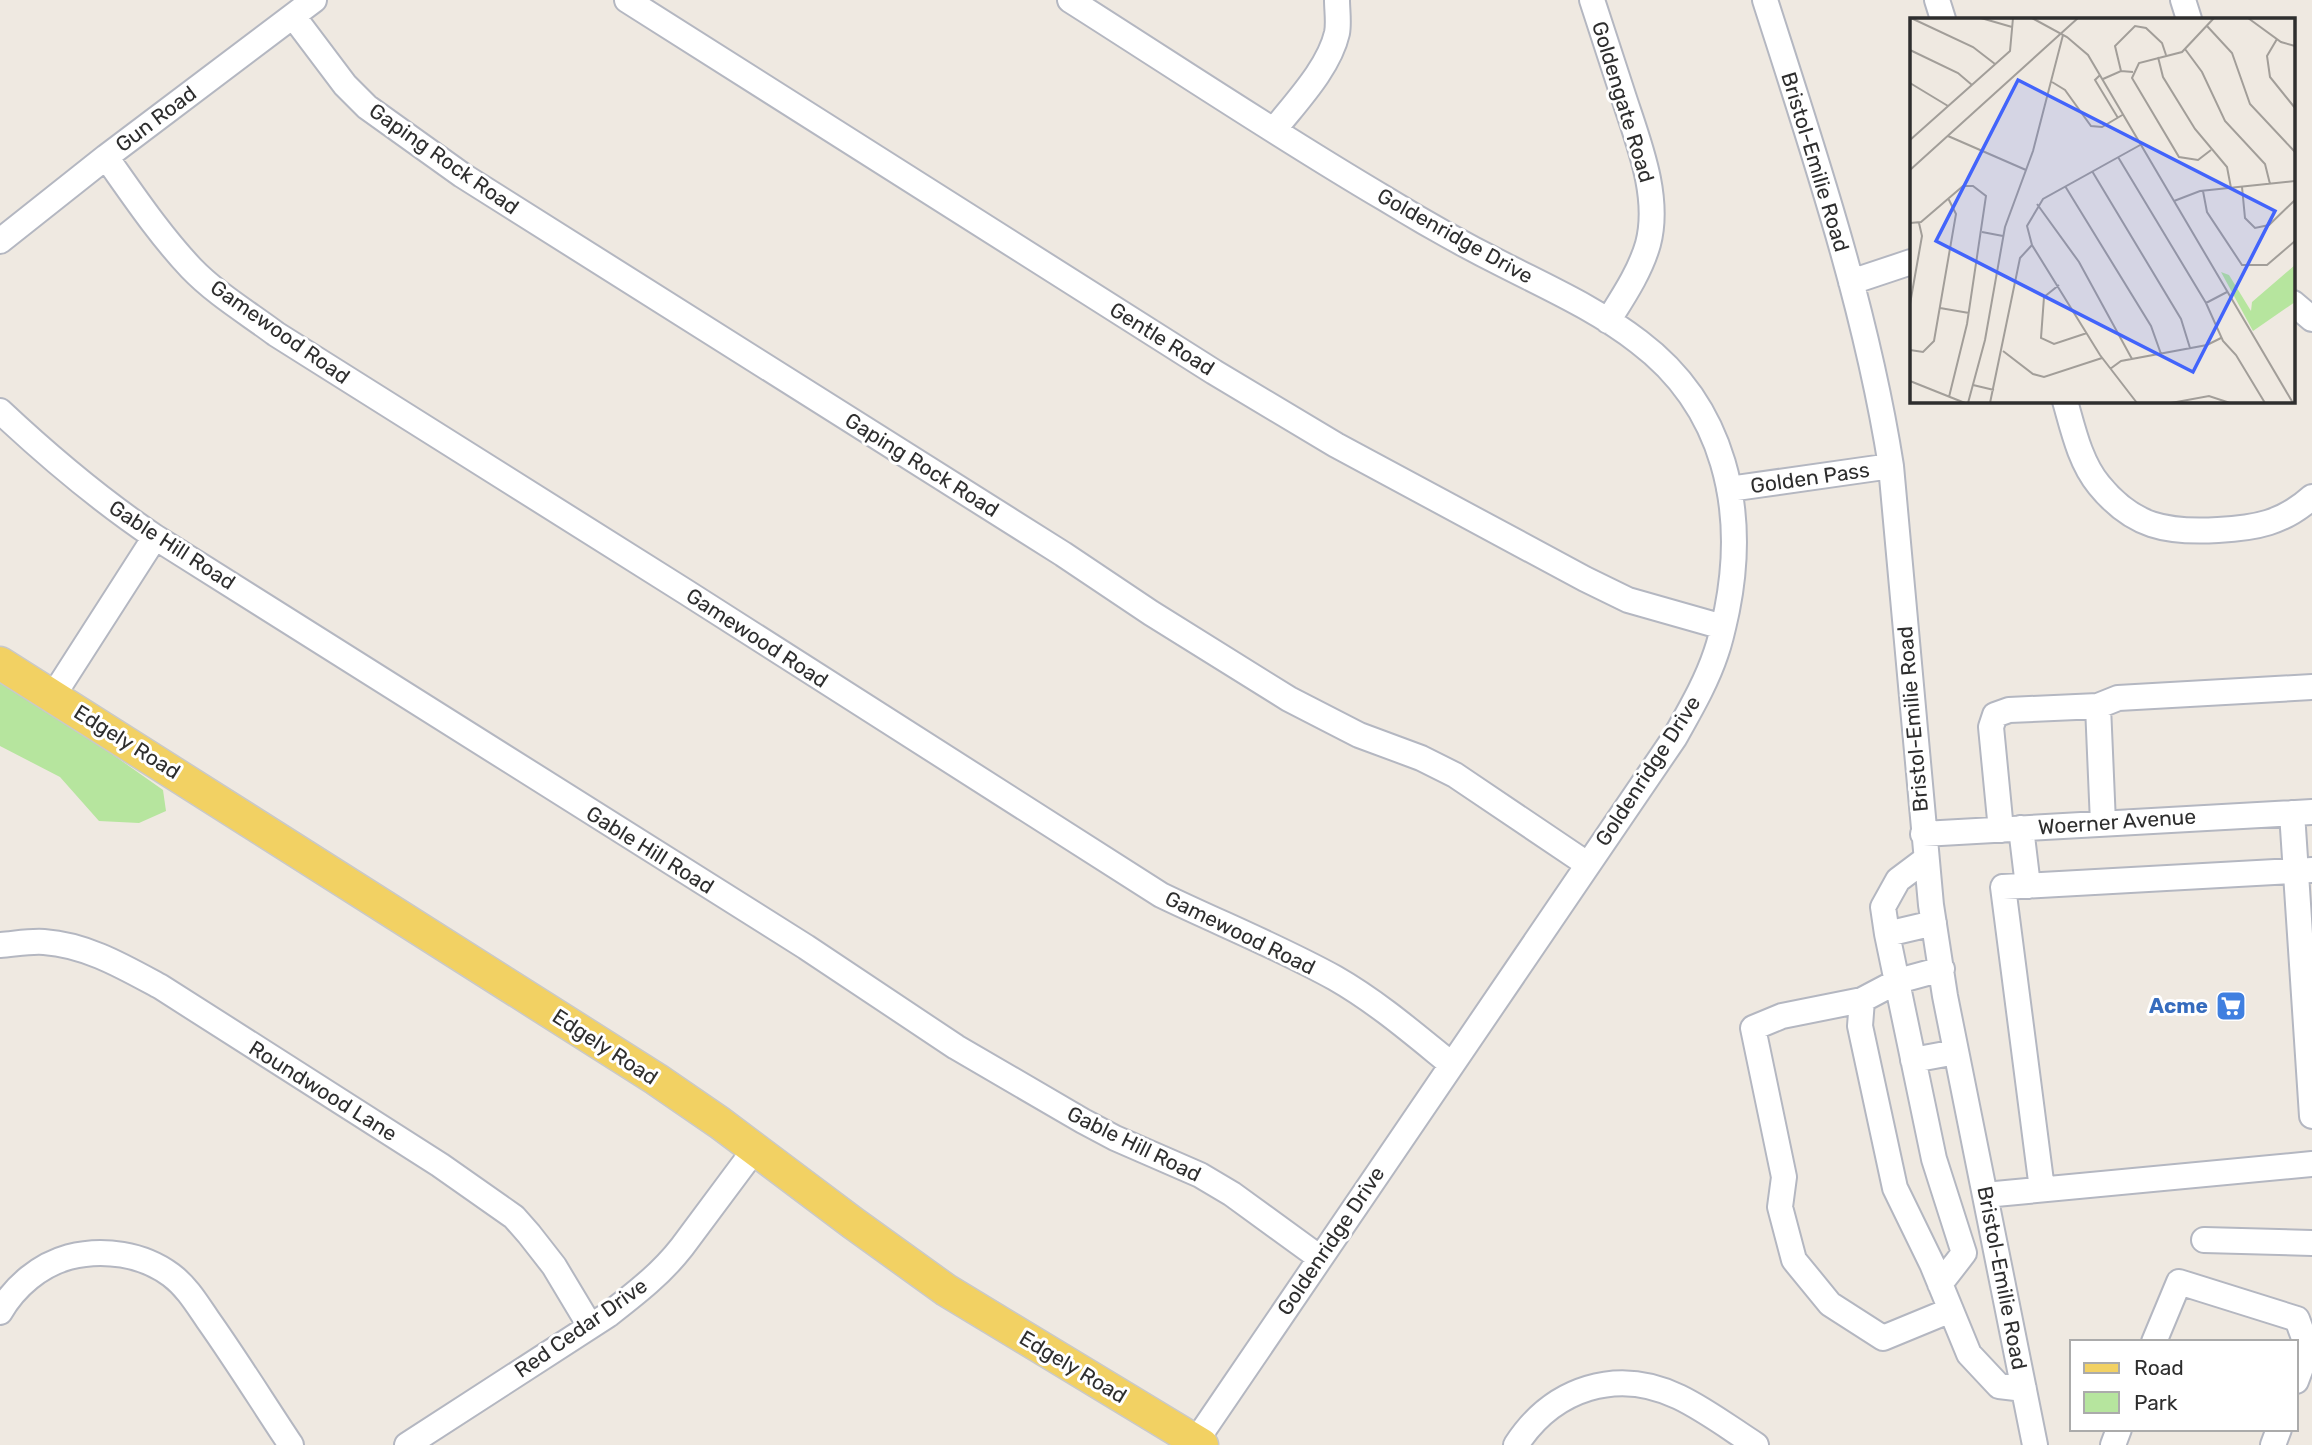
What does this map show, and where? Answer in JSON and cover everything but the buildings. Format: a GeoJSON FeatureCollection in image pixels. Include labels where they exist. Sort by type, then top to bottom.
{"type":"FeatureCollection","features":[{"type":"Feature","properties":{"kind":"main road","name":"Edgely Road"},"geometry":{"type":"LineString","coordinates":[[0,663],[656,1079],[946,1290],[1199,1443]]}},
{"type":"Feature","properties":{"kind":"street","name":"Gun Road"},"geometry":{"type":"LineString","coordinates":[[0,241],[314,0]]}},
{"type":"Feature","properties":{"kind":"street","name":"Gentle Road"},"geometry":{"type":"LineString","coordinates":[[627,0],[1214,372],[1336,444],[1628,600],[1723,627]]}},
{"type":"Feature","properties":{"kind":"street","name":"Goldenridge Drive"},"geometry":{"type":"LineString","coordinates":[[1070,0],[1384,199],[1501,264],[1566,296],[1608,321],[1659,359],[1691,396],[1713,435],[1725,466],[1736,541],[1733,580],[1717,651],[1701,689],[1675,737],[1320,1258],[1199,1443]]}},
{"type":"Feature","properties":{"kind":"street"},"geometry":{"type":"LineString","coordinates":[[1274,130],[1313,80],[1330,51],[1338,32],[1337,0]]}},
{"type":"Feature","properties":{"kind":"street","name":"Goldengate Road"},"geometry":{"type":"LineString","coordinates":[[1592,0],[1635,131],[1650,188],[1651,208],[1651,230],[1638,271],[1608,321]]}},
{"type":"Feature","properties":{"kind":"street","name":"Bristol-Emilie Road"},"geometry":{"type":"LineString","coordinates":[[1765,0],[1870,353],[1891,466],[1924,847],[1934,923],[1956,1052],[2035,1445]]}},
{"type":"Feature","properties":{"kind":"street"},"geometry":{"type":"LineString","coordinates":[[1937,0],[1943,18]]}},
{"type":"Feature","properties":{"kind":"street"},"geometry":{"type":"LineString","coordinates":[[2183,0],[2189,18]]}},
{"type":"Feature","properties":{"kind":"street","name":"Gaping Rock Road"},"geometry":{"type":"LineString","coordinates":[[293,16],[338,76],[367,107],[474,182],[1289,699],[1359,735],[1421,758],[1455,775],[1587,864]]}},
{"type":"Feature","properties":{"kind":"street","name":"Gamewood Road"},"geometry":{"type":"LineString","coordinates":[[106,157],[156,227],[192,269],[213,289],[276,334],[1161,895],[1233,927],[1335,978],[1395,1019],[1451,1064]]}},
{"type":"Feature","properties":{"kind":"street"},"geometry":{"type":"LineString","coordinates":[[1851,282],[1910,262]]}},
{"type":"Feature","properties":{"kind":"street"},"geometry":{"type":"LineString","coordinates":[[2294,304],[2312,319]]}},
{"type":"Feature","properties":{"kind":"street"},"geometry":{"type":"LineString","coordinates":[[2065,402],[2082,456],[2092,476],[2115,502],[2143,521],[2184,532],[2249,528],[2289,514],[2312,497]]}},
{"type":"Feature","properties":{"kind":"street","name":"Gable Hill Road"},"geometry":{"type":"LineString","coordinates":[[0,411],[93,491],[155,537],[806,947],[956,1047],[1093,1127],[1200,1175],[1232,1194],[1320,1258]]}},
{"type":"Feature","properties":{"kind":"street","name":"Golden Pass"},"geometry":{"type":"LineString","coordinates":[[1729,489],[1891,466]]}},
{"type":"Feature","properties":{"kind":"street"},"geometry":{"type":"LineString","coordinates":[[53,696],[155,537]]}},
{"type":"Feature","properties":{"kind":"street"},"geometry":{"type":"LineString","coordinates":[[2028,886],[2011,829],[1991,727],[1995,715],[2009,710],[2098,706],[2118,698],[2312,687]]}},
{"type":"Feature","properties":{"kind":"street"},"geometry":{"type":"LineString","coordinates":[[2098,706],[2103,823]]}},
{"type":"Feature","properties":{"kind":"street"},"geometry":{"type":"LineString","coordinates":[[2302,812],[2312,1103]]}},
{"type":"Feature","properties":{"kind":"street","name":"Woerner Avenue"},"geometry":{"type":"LineString","coordinates":[[1924,847],[2011,829],[2302,812]]}},
{"type":"Feature","properties":{"kind":"street"},"geometry":{"type":"LineString","coordinates":[[1924,847],[1898,880],[1883,907],[1934,1159],[1964,1253],[1940,1284]]}},
{"type":"Feature","properties":{"kind":"street"},"geometry":{"type":"LineString","coordinates":[[2042,1189],[2003,887],[2305,871]]}},
{"type":"Feature","properties":{"kind":"street"},"geometry":{"type":"LineString","coordinates":[[1887,934],[1934,923]]}},
{"type":"Feature","properties":{"kind":"street","name":"Roundwood Lane"},"geometry":{"type":"LineString","coordinates":[[0,945],[42,942],[62,944],[94,953],[121,965],[161,987],[440,1165],[505,1211],[529,1234],[554,1266],[590,1326]]}},
{"type":"Feature","properties":{"kind":"street"},"geometry":{"type":"LineString","coordinates":[[1942,969],[1898,981],[1862,1000],[1782,1016],[1753,1028],[1784,1177],[1780,1207],[1794,1260],[1830,1304],[1883,1338],[1951,1310]]}},
{"type":"Feature","properties":{"kind":"street"},"geometry":{"type":"LineString","coordinates":[[1862,1000],[1860,1026],[1895,1188],[1969,1354],[1999,1386],[2024,1389]]}},
{"type":"Feature","properties":{"kind":"street"},"geometry":{"type":"LineString","coordinates":[[1913,1060],[1956,1052]]}},
{"type":"Feature","properties":{"kind":"street","name":"Red Cedar Drive"},"geometry":{"type":"LineString","coordinates":[[407,1445],[590,1326],[637,1292],[671,1261],[755,1149]]}},
{"type":"Feature","properties":{"kind":"street"},"geometry":{"type":"LineString","coordinates":[[1985,1195],[2312,1164]]}},
{"type":"Feature","properties":{"kind":"street"},"geometry":{"type":"LineString","coordinates":[[2204,1240],[2312,1243]]}},
{"type":"Feature","properties":{"kind":"street"},"geometry":{"type":"LineString","coordinates":[[0,1312],[16,1289],[36,1273],[60,1260],[95,1253],[125,1255],[155,1265],[187,1290],[291,1445]]}},
{"type":"Feature","properties":{"kind":"street"},"geometry":{"type":"LineString","coordinates":[[2155,1340],[2179,1282],[2297,1319],[2310,1350],[2298,1377]]}},
{"type":"Feature","properties":{"kind":"street"},"geometry":{"type":"LineString","coordinates":[[1516,1445],[1539,1416],[1556,1402],[1597,1385],[1617,1384],[1649,1387],[1677,1396],[1756,1445]]}},
{"type":"Feature","properties":{"kind":"green space"},"geometry":{"type":"Polygon","coordinates":[[[0,680],[51,711],[163,790],[166,811],[139,823],[99,821],[60,777],[0,746],[0,680]]]}},
{"type":"Feature","properties":{"kind":"place","name":"Acme"},"geometry":{"type":"Point","coordinates":[2231,1006]}}]}
